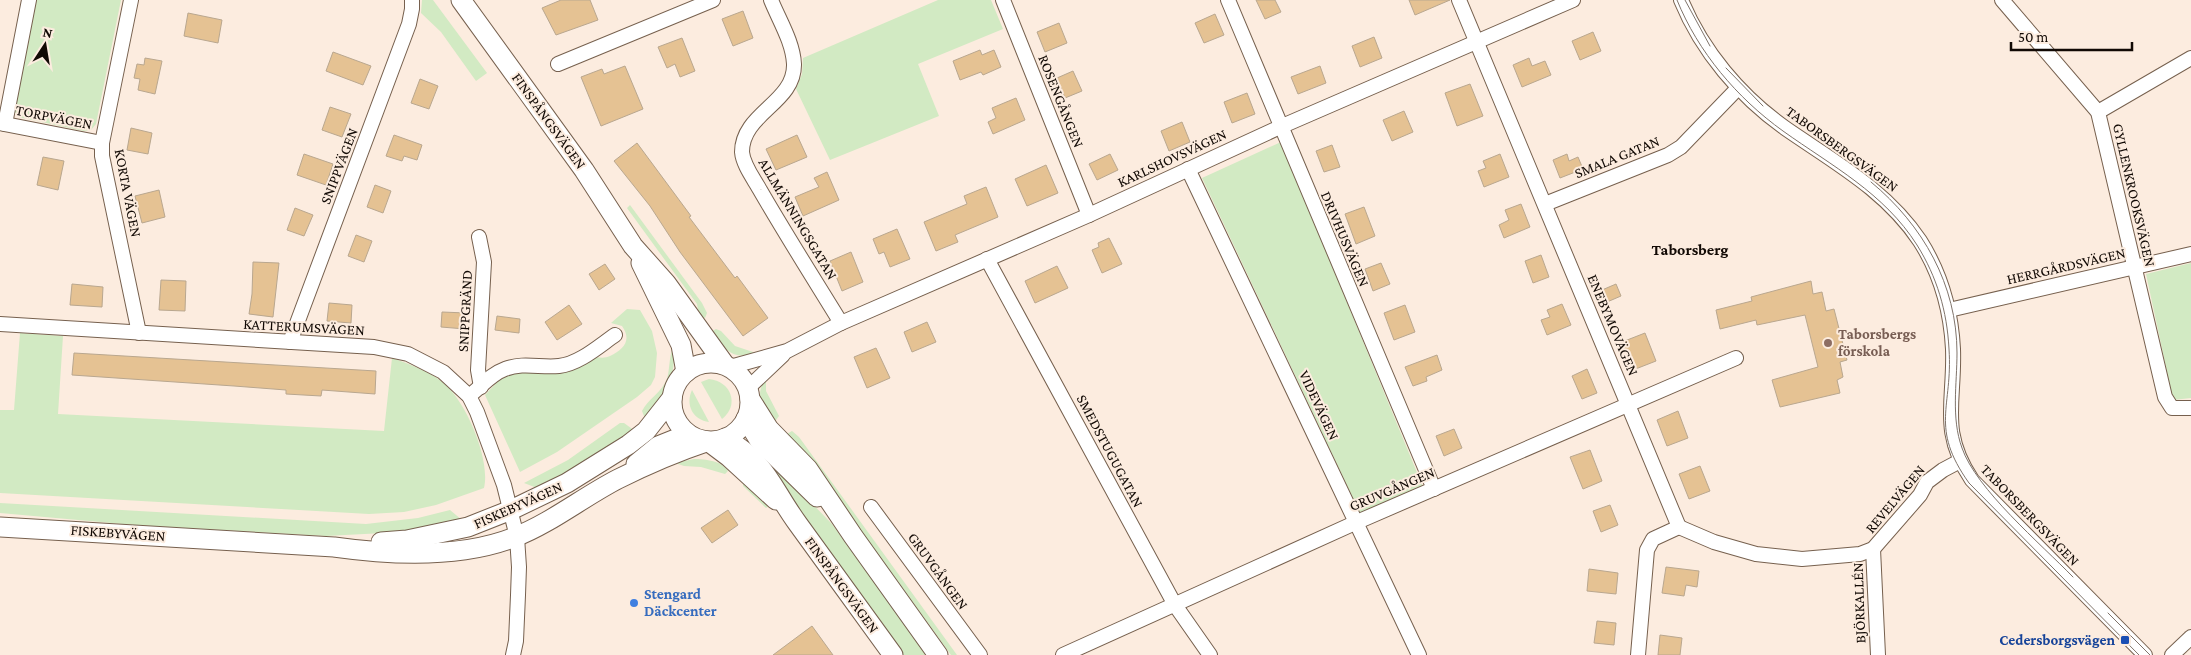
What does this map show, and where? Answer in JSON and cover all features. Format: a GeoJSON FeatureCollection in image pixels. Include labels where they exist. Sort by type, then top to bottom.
{"type":"FeatureCollection","features":[{"type":"Feature","properties":{"kind":"main road","name":"FINSPÅNGSVÄGEN"},"geometry":{"type":"LineString","coordinates":[[461,0],[584,170],[633,246],[653,290],[678,337],[684,352],[686,372]]}},
{"type":"Feature","properties":{"kind":"main road","name":"FINSPÅNGSVÄGEN"},"geometry":{"type":"LineString","coordinates":[[633,246],[666,283],[728,366],[744,380],[762,421],[808,469],[938,655]]}},
{"type":"Feature","properties":{"kind":"main road"},"geometry":{"type":"LineString","coordinates":[[688,434],[675,415],[672,398],[679,379],[686,372],[705,363],[728,366]]}},
{"type":"Feature","properties":{"kind":"main road"},"geometry":{"type":"LineString","coordinates":[[713,441],[740,428],[746,419],[749,394]]}},
{"type":"Feature","properties":{"kind":"main road","name":"FISKEBYVÄGEN"},"geometry":{"type":"LineString","coordinates":[[334,547],[407,540],[468,527],[512,510],[567,483],[628,445],[646,431],[672,398]]}},
{"type":"Feature","properties":{"kind":"main road","name":"FINSPÅNGSVÄGEN"},"geometry":{"type":"LineString","coordinates":[[746,419],[759,440],[853,536]]}},
{"type":"Feature","properties":{"kind":"main road","name":"FINSPÅNGSVÄGEN"},"geometry":{"type":"LineString","coordinates":[[688,434],[742,448],[763,469],[791,514],[892,655]]}},
{"type":"Feature","properties":{"kind":"main road","name":"FISKEBYVÄGEN"},"geometry":{"type":"LineString","coordinates":[[618,479],[658,446],[688,434]]}},
{"type":"Feature","properties":{"kind":"main road","name":"FISKEBYVÄGEN"},"geometry":{"type":"LineString","coordinates":[[0,526],[334,547],[380,553],[458,550],[495,544],[517,537],[618,479],[681,450],[713,441]]}},
{"type":"Feature","properties":{"kind":"street"},"geometry":{"type":"LineString","coordinates":[[3,123],[29,0]]}},
{"type":"Feature","properties":{"kind":"street","name":"KORTA VÄGEN"},"geometry":{"type":"LineString","coordinates":[[130,0],[102,143],[102,156],[139,333]]}},
{"type":"Feature","properties":{"kind":"street","name":"SNIPPVÄGEN"},"geometry":{"type":"LineString","coordinates":[[290,342],[409,24],[412,0]]}},
{"type":"Feature","properties":{"kind":"street"},"geometry":{"type":"LineString","coordinates":[[558,64],[714,0]]}},
{"type":"Feature","properties":{"kind":"street","name":"ALLMÄNNINGSGATAN"},"geometry":{"type":"LineString","coordinates":[[771,0],[791,48],[793,74],[789,85],[751,125],[743,146],[742,155],[768,204],[841,323]]}},
{"type":"Feature","properties":{"kind":"street","name":"ROSENGÅNGEN"},"geometry":{"type":"LineString","coordinates":[[1003,0],[1088,215]]}},
{"type":"Feature","properties":{"kind":"street","name":"DRIVHUSVÄGEN"},"geometry":{"type":"LineString","coordinates":[[1228,0],[1434,489]]}},
{"type":"Feature","properties":{"kind":"street","name":"ENEBYMOVÄGEN"},"geometry":{"type":"LineString","coordinates":[[1459,0],[1679,527]]}},
{"type":"Feature","properties":{"kind":"street","name":"KARLSHOVSVÄGEN"},"geometry":{"type":"LineString","coordinates":[[728,366],[787,351],[841,323],[1088,215],[1280,127],[1573,0]]}},
{"type":"Feature","properties":{"kind":"street","name":"TABORSBERGSVÄGEN"},"geometry":{"type":"LineString","coordinates":[[1681,0],[1714,59],[1738,88],[1783,127],[1848,170],[1896,209],[1920,242],[1933,264],[1949,310],[1953,350],[1950,422],[1952,437],[1960,461],[1972,480],[1990,499],[2144,655]]}},
{"type":"Feature","properties":{"kind":"street","name":"GYLLENKROOKSVÄGEN"},"geometry":{"type":"LineString","coordinates":[[2002,0],[2098,112],[2165,398],[2172,408],[2191,408]]}},
{"type":"Feature","properties":{"kind":"street"},"geometry":{"type":"LineString","coordinates":[[2098,112],[2191,58]]}},
{"type":"Feature","properties":{"kind":"street","name":"SMALA GATAN"},"geometry":{"type":"LineString","coordinates":[[1545,204],[1668,155],[1681,147],[1738,88]]}},
{"type":"Feature","properties":{"kind":"street","name":"TORPVÄGEN"},"geometry":{"type":"LineString","coordinates":[[3,123],[102,143]]}},
{"type":"Feature","properties":{"kind":"street","name":"VIDEVÄGEN"},"geometry":{"type":"LineString","coordinates":[[1188,169],[1419,655]]}},
{"type":"Feature","properties":{"kind":"street","name":"SNIPPGRÄND"},"geometry":{"type":"LineString","coordinates":[[479,237],[484,262],[478,370],[481,387]]}},
{"type":"Feature","properties":{"kind":"street","name":"HERRGÅRDSVÄGEN"},"geometry":{"type":"LineString","coordinates":[[1949,310],[2191,254]]}},
{"type":"Feature","properties":{"kind":"street","name":"SMEDSTUGUGATAN"},"geometry":{"type":"LineString","coordinates":[[987,259],[1175,605],[1210,655]]}},
{"type":"Feature","properties":{"kind":"street","name":"KATTERUMSVÄGEN"},"geometry":{"type":"LineString","coordinates":[[0,324],[374,347],[408,354],[443,372],[469,396],[477,412],[512,510],[517,537],[519,567],[516,641],[513,655]]}},
{"type":"Feature","properties":{"kind":"street"},"geometry":{"type":"LineString","coordinates":[[469,396],[495,374],[507,368],[520,365],[559,366],[574,362],[615,335]]}},
{"type":"Feature","properties":{"kind":"street","name":"KARLSHOVSVÄGEN"},"geometry":{"type":"LineString","coordinates":[[749,394],[787,351]]}},
{"type":"Feature","properties":{"kind":"street","name":"GRUVGÅNGEN"},"geometry":{"type":"LineString","coordinates":[[1063,655],[1356,522],[1736,358]]}},
{"type":"Feature","properties":{"kind":"street","name":"REVELVÄGEN"},"geometry":{"type":"LineString","coordinates":[[1679,527],[1735,549],[1780,557],[1802,559],[1860,554],[1874,549],[1920,495],[1927,482],[1943,470],[1960,461]]}},
{"type":"Feature","properties":{"kind":"street","name":"GRUVGÅNGEN"},"geometry":{"type":"LineString","coordinates":[[871,507],[980,655]]}},
{"type":"Feature","properties":{"kind":"street"},"geometry":{"type":"LineString","coordinates":[[1638,655],[1647,550],[1653,539],[1679,527]]}},
{"type":"Feature","properties":{"kind":"street","name":"BJÖRKALLÉN"},"geometry":{"type":"LineString","coordinates":[[1874,549],[1878,655]]}},
{"type":"Feature","properties":{"kind":"street"},"geometry":{"type":"LineString","coordinates":[[2172,655],[2191,637]]}},
{"type":"Feature","properties":{"kind":"green space"},"geometry":{"type":"Polygon","coordinates":[[[34,0],[121,0],[96,124],[91,130],[84,131],[18,117],[14,113],[34,0]]]}},
{"type":"Feature","properties":{"kind":"green space"},"geometry":{"type":"Polygon","coordinates":[[[422,0],[433,0],[487,73],[476,81],[441,32],[421,13],[422,0]]]}},
{"type":"Feature","properties":{"kind":"green space"},"geometry":{"type":"Polygon","coordinates":[[[938,0],[991,0],[1003,29],[918,64],[939,116],[830,160],[796,89],[802,74],[803,58],[938,0]]]}},
{"type":"Feature","properties":{"kind":"green space"},"geometry":{"type":"Polygon","coordinates":[[[1281,142],[1423,487],[1360,513],[1202,178],[1281,142]]]}},
{"type":"Feature","properties":{"kind":"green space"},"geometry":{"type":"Polygon","coordinates":[[[630,205],[702,303],[707,313],[705,318],[699,316],[697,304],[627,208],[630,205]]]}},
{"type":"Feature","properties":{"kind":"green space"},"geometry":{"type":"Polygon","coordinates":[[[2191,263],[2191,398],[2173,400],[2146,274],[2191,263]]]}},
{"type":"Feature","properties":{"kind":"green space"},"geometry":{"type":"Polygon","coordinates":[[[627,309],[640,310],[652,331],[657,353],[655,377],[651,385],[637,397],[557,452],[520,472],[485,395],[502,377],[510,372],[581,358],[605,357],[615,353],[625,344],[626,336],[622,326],[611,323],[627,309]]]}},
{"type":"Feature","properties":{"kind":"green space"},"geometry":{"type":"Polygon","coordinates":[[[716,329],[721,331],[735,346],[756,353],[741,355],[730,352],[711,332],[716,329]]]}},
{"type":"Feature","properties":{"kind":"green space"},"geometry":{"type":"Polygon","coordinates":[[[20,333],[63,336],[58,414],[384,431],[392,358],[435,377],[450,389],[459,401],[480,446],[484,461],[484,488],[436,505],[404,512],[369,514],[0,493],[0,410],[14,410],[20,333]]]}},
{"type":"Feature","properties":{"kind":"green space"},"geometry":{"type":"Polygon","coordinates":[[[674,348],[673,368],[668,387],[659,405],[646,421],[642,411],[665,384],[671,353],[674,348]]]}},
{"type":"Feature","properties":{"kind":"green space"},"geometry":{"type":"Polygon","coordinates":[[[709,379],[723,384],[731,394],[731,407],[722,419],[701,382],[709,379]]]}},
{"type":"Feature","properties":{"kind":"green space"},"geometry":{"type":"Polygon","coordinates":[[[766,379],[766,391],[779,416],[773,424],[763,407],[760,396],[762,385],[766,379]]]}},
{"type":"Feature","properties":{"kind":"green space"},"geometry":{"type":"Polygon","coordinates":[[[692,390],[709,422],[703,421],[692,411],[689,401],[692,390]]]}},
{"type":"Feature","properties":{"kind":"green space"},"geometry":{"type":"Polygon","coordinates":[[[620,423],[624,423],[635,431],[615,448],[537,488],[524,483],[568,460],[620,423]]]}},
{"type":"Feature","properties":{"kind":"green space"},"geometry":{"type":"Polygon","coordinates":[[[792,431],[799,437],[957,655],[951,655],[823,478],[785,435],[792,431]]]}},
{"type":"Feature","properties":{"kind":"green space"},"geometry":{"type":"Polygon","coordinates":[[[765,455],[832,524],[927,655],[903,655],[762,458],[765,455]]]}},
{"type":"Feature","properties":{"kind":"green space"},"geometry":{"type":"Polygon","coordinates":[[[694,459],[718,463],[728,471],[725,474],[701,467],[684,466],[675,463],[694,459]]]}},
{"type":"Feature","properties":{"kind":"green space"},"geometry":{"type":"Polygon","coordinates":[[[743,481],[769,506],[766,508],[743,486],[743,481]]]}},
{"type":"Feature","properties":{"kind":"green space"},"geometry":{"type":"Polygon","coordinates":[[[0,503],[366,524],[418,518],[450,510],[462,520],[403,532],[326,536],[134,525],[0,513],[0,503]]]}},
{"type":"Feature","properties":{"kind":"building"},"geometry":{"type":"Polygon","coordinates":[[[561,0],[590,0],[598,20],[556,35],[542,8],[561,0]]]}},
{"type":"Feature","properties":{"kind":"building"},"geometry":{"type":"Polygon","coordinates":[[[1256,0],[1275,0],[1281,12],[1265,19],[1256,0]]]}},
{"type":"Feature","properties":{"kind":"building"},"geometry":{"type":"Polygon","coordinates":[[[1409,0],[1450,0],[1415,15],[1409,0]]]}},
{"type":"Feature","properties":{"kind":"building"},"geometry":{"type":"Polygon","coordinates":[[[743,11],[753,38],[733,46],[722,19],[743,11]]]}},
{"type":"Feature","properties":{"kind":"building"},"geometry":{"type":"Polygon","coordinates":[[[188,13],[222,20],[218,43],[184,36],[188,13]]]}},
{"type":"Feature","properties":{"kind":"building"},"geometry":{"type":"Polygon","coordinates":[[[1215,14],[1224,35],[1204,43],[1195,23],[1215,14]]]}},
{"type":"Feature","properties":{"kind":"building"},"geometry":{"type":"Polygon","coordinates":[[[1059,23],[1067,43],[1045,52],[1037,32],[1059,23]]]}},
{"type":"Feature","properties":{"kind":"building"},"geometry":{"type":"Polygon","coordinates":[[[1593,32],[1601,51],[1580,60],[1572,41],[1593,32]]]}},
{"type":"Feature","properties":{"kind":"building"},"geometry":{"type":"Polygon","coordinates":[[[1374,37],[1382,58],[1360,67],[1352,46],[1374,37]]]}},
{"type":"Feature","properties":{"kind":"building"},"geometry":{"type":"Polygon","coordinates":[[[682,38],[695,71],[680,77],[675,64],[667,68],[658,47],[682,38]]]}},
{"type":"Feature","properties":{"kind":"building"},"geometry":{"type":"Polygon","coordinates":[[[980,50],[982,55],[994,50],[1001,67],[983,75],[981,72],[960,80],[953,61],[980,50]]]}},
{"type":"Feature","properties":{"kind":"building"},"geometry":{"type":"Polygon","coordinates":[[[333,52],[371,66],[363,85],[326,71],[333,52]]]}},
{"type":"Feature","properties":{"kind":"building"},"geometry":{"type":"Polygon","coordinates":[[[145,58],[162,61],[155,94],[138,90],[140,79],[134,78],[137,64],[144,65],[145,58]]]}},
{"type":"Feature","properties":{"kind":"building"},"geometry":{"type":"Polygon","coordinates":[[[1529,58],[1532,66],[1545,61],[1551,75],[1522,87],[1513,65],[1529,58]]]}},
{"type":"Feature","properties":{"kind":"building"},"geometry":{"type":"Polygon","coordinates":[[[625,66],[643,109],[601,126],[581,77],[602,69],[604,74],[625,66]]]}},
{"type":"Feature","properties":{"kind":"building"},"geometry":{"type":"Polygon","coordinates":[[[1320,66],[1326,83],[1298,94],[1291,77],[1320,66]]]}},
{"type":"Feature","properties":{"kind":"building"},"geometry":{"type":"Polygon","coordinates":[[[1073,71],[1082,91],[1065,98],[1057,78],[1073,71]]]}},
{"type":"Feature","properties":{"kind":"building"},"geometry":{"type":"Polygon","coordinates":[[[420,79],[438,86],[429,109],[411,103],[420,79]]]}},
{"type":"Feature","properties":{"kind":"building"},"geometry":{"type":"Polygon","coordinates":[[[1470,84],[1483,116],[1457,126],[1445,93],[1470,84]]]}},
{"type":"Feature","properties":{"kind":"building"},"geometry":{"type":"Polygon","coordinates":[[[1247,93],[1255,114],[1232,123],[1224,102],[1247,93]]]}},
{"type":"Feature","properties":{"kind":"building"},"geometry":{"type":"Polygon","coordinates":[[[1016,98],[1025,120],[993,134],[988,122],[996,118],[992,108],[1016,98]]]}},
{"type":"Feature","properties":{"kind":"building"},"geometry":{"type":"Polygon","coordinates":[[[330,107],[351,114],[342,137],[322,130],[330,107]]]}},
{"type":"Feature","properties":{"kind":"building"},"geometry":{"type":"Polygon","coordinates":[[[1404,111],[1413,132],[1392,141],[1383,120],[1404,111]]]}},
{"type":"Feature","properties":{"kind":"building"},"geometry":{"type":"Polygon","coordinates":[[[1182,122],[1190,142],[1169,151],[1161,131],[1182,122]]]}},
{"type":"Feature","properties":{"kind":"building"},"geometry":{"type":"Polygon","coordinates":[[[131,128],[152,133],[148,154],[127,150],[131,128]]]}},
{"type":"Feature","properties":{"kind":"building"},"geometry":{"type":"Polygon","coordinates":[[[394,135],[422,145],[417,160],[404,156],[402,161],[386,156],[394,135]]]}},
{"type":"Feature","properties":{"kind":"building"},"geometry":{"type":"Polygon","coordinates":[[[797,135],[807,157],[776,170],[766,149],[797,135]]]}},
{"type":"Feature","properties":{"kind":"building"},"geometry":{"type":"Polygon","coordinates":[[[637,143],[691,216],[689,217],[768,318],[743,336],[680,252],[650,206],[614,161],[637,143]]]}},
{"type":"Feature","properties":{"kind":"building"},"geometry":{"type":"Polygon","coordinates":[[[1332,145],[1340,167],[1324,172],[1316,151],[1332,145]]]}},
{"type":"Feature","properties":{"kind":"building"},"geometry":{"type":"Polygon","coordinates":[[[304,154],[333,164],[326,185],[297,175],[304,154]]]}},
{"type":"Feature","properties":{"kind":"building"},"geometry":{"type":"Polygon","coordinates":[[[1110,154],[1118,170],[1097,180],[1089,164],[1110,154]]]}},
{"type":"Feature","properties":{"kind":"building"},"geometry":{"type":"Polygon","coordinates":[[[1500,154],[1509,177],[1484,187],[1478,171],[1486,168],[1483,161],[1500,154]]]}},
{"type":"Feature","properties":{"kind":"building"},"geometry":{"type":"Polygon","coordinates":[[[1567,154],[1569,161],[1578,157],[1583,169],[1560,178],[1553,160],[1567,154]]]}},
{"type":"Feature","properties":{"kind":"building"},"geometry":{"type":"Polygon","coordinates":[[[43,157],[64,161],[58,190],[37,185],[43,157]]]}},
{"type":"Feature","properties":{"kind":"building"},"geometry":{"type":"Polygon","coordinates":[[[1046,165],[1058,193],[1027,206],[1015,179],[1046,165]]]}},
{"type":"Feature","properties":{"kind":"building"},"geometry":{"type":"Polygon","coordinates":[[[827,172],[839,200],[803,216],[795,197],[819,187],[814,178],[827,172]]]}},
{"type":"Feature","properties":{"kind":"building"},"geometry":{"type":"Polygon","coordinates":[[[375,185],[391,191],[383,213],[367,207],[375,185]]]}},
{"type":"Feature","properties":{"kind":"building"},"geometry":{"type":"Polygon","coordinates":[[[986,187],[998,217],[955,235],[958,242],[936,251],[924,222],[967,204],[964,196],[986,187]]]}},
{"type":"Feature","properties":{"kind":"building"},"geometry":{"type":"Polygon","coordinates":[[[159,190],[165,217],[142,223],[135,196],[159,190]]]}},
{"type":"Feature","properties":{"kind":"building"},"geometry":{"type":"Polygon","coordinates":[[[1521,204],[1530,227],[1504,238],[1499,225],[1509,220],[1505,210],[1521,204]]]}},
{"type":"Feature","properties":{"kind":"building"},"geometry":{"type":"Polygon","coordinates":[[[1364,207],[1375,236],[1356,244],[1345,214],[1364,207]]]}},
{"type":"Feature","properties":{"kind":"building"},"geometry":{"type":"Polygon","coordinates":[[[295,208],[313,215],[304,236],[287,230],[295,208]]]}},
{"type":"Feature","properties":{"kind":"building"},"geometry":{"type":"Polygon","coordinates":[[[897,229],[910,259],[890,267],[884,252],[879,254],[873,239],[897,229]]]}},
{"type":"Feature","properties":{"kind":"building"},"geometry":{"type":"Polygon","coordinates":[[[356,235],[372,241],[364,262],[348,256],[356,235]]]}},
{"type":"Feature","properties":{"kind":"building"},"geometry":{"type":"Polygon","coordinates":[[[1109,238],[1122,264],[1102,273],[1092,250],[1099,247],[1098,243],[1109,238]]]}},
{"type":"Feature","properties":{"kind":"building"},"geometry":{"type":"Polygon","coordinates":[[[851,252],[863,282],[842,291],[830,261],[851,252]]]}},
{"type":"Feature","properties":{"kind":"building"},"geometry":{"type":"Polygon","coordinates":[[[1541,255],[1549,277],[1533,283],[1525,261],[1541,255]]]}},
{"type":"Feature","properties":{"kind":"building"},"geometry":{"type":"Polygon","coordinates":[[[253,262],[279,263],[273,317],[249,314],[253,262]]]}},
{"type":"Feature","properties":{"kind":"building"},"geometry":{"type":"Polygon","coordinates":[[[1381,263],[1390,284],[1373,291],[1365,269],[1381,263]]]}},
{"type":"Feature","properties":{"kind":"building"},"geometry":{"type":"Polygon","coordinates":[[[605,264],[615,279],[599,290],[589,274],[605,264]]]}},
{"type":"Feature","properties":{"kind":"building"},"geometry":{"type":"Polygon","coordinates":[[[1057,266],[1068,288],[1035,303],[1025,281],[1057,266]]]}},
{"type":"Feature","properties":{"kind":"building"},"geometry":{"type":"Polygon","coordinates":[[[161,280],[186,281],[185,311],[159,310],[161,280]]]}},
{"type":"Feature","properties":{"kind":"building","name":"Taborsbergs förskola"},"geometry":{"type":"Polygon","coordinates":[[[1811,281],[1813,294],[1822,292],[1826,311],[1834,309],[1847,360],[1840,362],[1843,377],[1837,380],[1840,393],[1780,407],[1772,380],[1818,367],[1805,315],[1757,325],[1756,320],[1720,329],[1716,310],[1752,301],[1751,297],[1811,281]]]}},
{"type":"Feature","properties":{"kind":"building"},"geometry":{"type":"Polygon","coordinates":[[[72,284],[103,287],[102,307],[70,305],[72,284]]]}},
{"type":"Feature","properties":{"kind":"building"},"geometry":{"type":"Polygon","coordinates":[[[1616,284],[1621,296],[1607,302],[1602,290],[1616,284]]]}},
{"type":"Feature","properties":{"kind":"building"},"geometry":{"type":"Polygon","coordinates":[[[329,303],[352,305],[351,323],[327,321],[329,303]]]}},
{"type":"Feature","properties":{"kind":"building"},"geometry":{"type":"Polygon","coordinates":[[[1562,304],[1571,325],[1547,335],[1541,320],[1550,317],[1547,310],[1562,304]]]}},
{"type":"Feature","properties":{"kind":"building"},"geometry":{"type":"Polygon","coordinates":[[[569,305],[582,324],[557,340],[545,322],[569,305]]]}},
{"type":"Feature","properties":{"kind":"building"},"geometry":{"type":"Polygon","coordinates":[[[1405,305],[1415,332],[1394,340],[1384,313],[1405,305]]]}},
{"type":"Feature","properties":{"kind":"building"},"geometry":{"type":"Polygon","coordinates":[[[442,312],[466,313],[465,329],[441,327],[442,312]]]}},
{"type":"Feature","properties":{"kind":"building"},"geometry":{"type":"Polygon","coordinates":[[[497,316],[520,319],[519,333],[495,330],[497,316]]]}},
{"type":"Feature","properties":{"kind":"building"},"geometry":{"type":"Polygon","coordinates":[[[927,322],[936,342],[912,352],[904,332],[927,322]]]}},
{"type":"Feature","properties":{"kind":"building"},"geometry":{"type":"Polygon","coordinates":[[[1645,333],[1656,361],[1633,370],[1622,342],[1645,333]]]}},
{"type":"Feature","properties":{"kind":"building"},"geometry":{"type":"Polygon","coordinates":[[[876,348],[890,378],[867,388],[854,357],[876,348]]]}},
{"type":"Feature","properties":{"kind":"building"},"geometry":{"type":"Polygon","coordinates":[[[74,353],[376,371],[375,394],[322,390],[321,396],[286,394],[286,390],[72,375],[74,353]]]}},
{"type":"Feature","properties":{"kind":"building"},"geometry":{"type":"Polygon","coordinates":[[[1437,355],[1442,370],[1426,377],[1427,381],[1413,386],[1405,367],[1437,355]]]}},
{"type":"Feature","properties":{"kind":"building"},"geometry":{"type":"Polygon","coordinates":[[[1587,369],[1597,393],[1582,399],[1572,376],[1587,369]]]}},
{"type":"Feature","properties":{"kind":"building"},"geometry":{"type":"Polygon","coordinates":[[[1678,411],[1688,438],[1667,446],[1657,420],[1678,411]]]}},
{"type":"Feature","properties":{"kind":"building"},"geometry":{"type":"Polygon","coordinates":[[[1454,429],[1462,448],[1444,456],[1436,436],[1454,429]]]}},
{"type":"Feature","properties":{"kind":"building"},"geometry":{"type":"Polygon","coordinates":[[[1590,450],[1602,481],[1583,489],[1570,457],[1590,450]]]}},
{"type":"Feature","properties":{"kind":"building"},"geometry":{"type":"Polygon","coordinates":[[[1700,466],[1710,491],[1689,499],[1679,474],[1700,466]]]}},
{"type":"Feature","properties":{"kind":"building"},"geometry":{"type":"Polygon","coordinates":[[[1610,505],[1618,525],[1601,532],[1593,511],[1610,505]]]}},
{"type":"Feature","properties":{"kind":"building"},"geometry":{"type":"Polygon","coordinates":[[[728,510],[738,525],[712,543],[701,528],[728,510]]]}},
{"type":"Feature","properties":{"kind":"building"},"geometry":{"type":"Polygon","coordinates":[[[1666,567],[1699,571],[1697,587],[1686,585],[1684,596],[1662,593],[1666,567]]]}},
{"type":"Feature","properties":{"kind":"building"},"geometry":{"type":"Polygon","coordinates":[[[1589,569],[1618,573],[1616,594],[1587,591],[1589,569]]]}},
{"type":"Feature","properties":{"kind":"building"},"geometry":{"type":"Polygon","coordinates":[[[1597,621],[1616,623],[1614,645],[1594,643],[1597,621]]]}},
{"type":"Feature","properties":{"kind":"building"},"geometry":{"type":"Polygon","coordinates":[[[812,626],[833,655],[773,655],[812,626]]]}},
{"type":"Feature","properties":{"kind":"building"},"geometry":{"type":"Polygon","coordinates":[[[1660,635],[1682,638],[1680,655],[1658,655],[1660,635]]]}},
{"type":"Feature","properties":{"kind":"tram line"},"geometry":{"type":"LineString","coordinates":[[1677,0],[1696,38],[1735,89],[1766,118],[1873,195],[1904,227],[1917,245],[1930,269],[1940,295],[1946,321],[1949,349],[1946,431],[1957,464],[1969,483],[2139,655]]}},
{"type":"Feature","properties":{"kind":"tram line"},"geometry":{"type":"LineString","coordinates":[[1685,0],[1710,46]]}},
{"type":"Feature","properties":{"kind":"tram line"},"geometry":{"type":"LineString","coordinates":[[1726,68],[1763,106]]}},
{"type":"Feature","properties":{"kind":"tram line"},"geometry":{"type":"LineString","coordinates":[[1871,182],[1890,199],[1921,237],[1934,258],[1944,280],[1955,328],[1957,353],[1955,401],[1957,425],[1962,448],[1969,464],[2011,516],[2073,577]]}},
{"type":"Feature","properties":{"kind":"tram line"},"geometry":{"type":"LineString","coordinates":[[2108,613],[2150,655]]}},
{"type":"Feature","properties":{"kind":"place","name":"Taborsbergs förskola"},"geometry":{"type":"Point","coordinates":[1828,343]}},
{"type":"Feature","properties":{"kind":"place","name":"Stengard Däckcenter"},"geometry":{"type":"Point","coordinates":[634,603]}},
{"type":"Feature","properties":{"kind":"place","name":"Cedersborgsvägen"},"geometry":{"type":"Point","coordinates":[2125,640]}},
{"type":"Feature","properties":{"kind":"district","name":"Taborsberg"},"geometry":{"type":"Point","coordinates":[1690,249]}}]}
